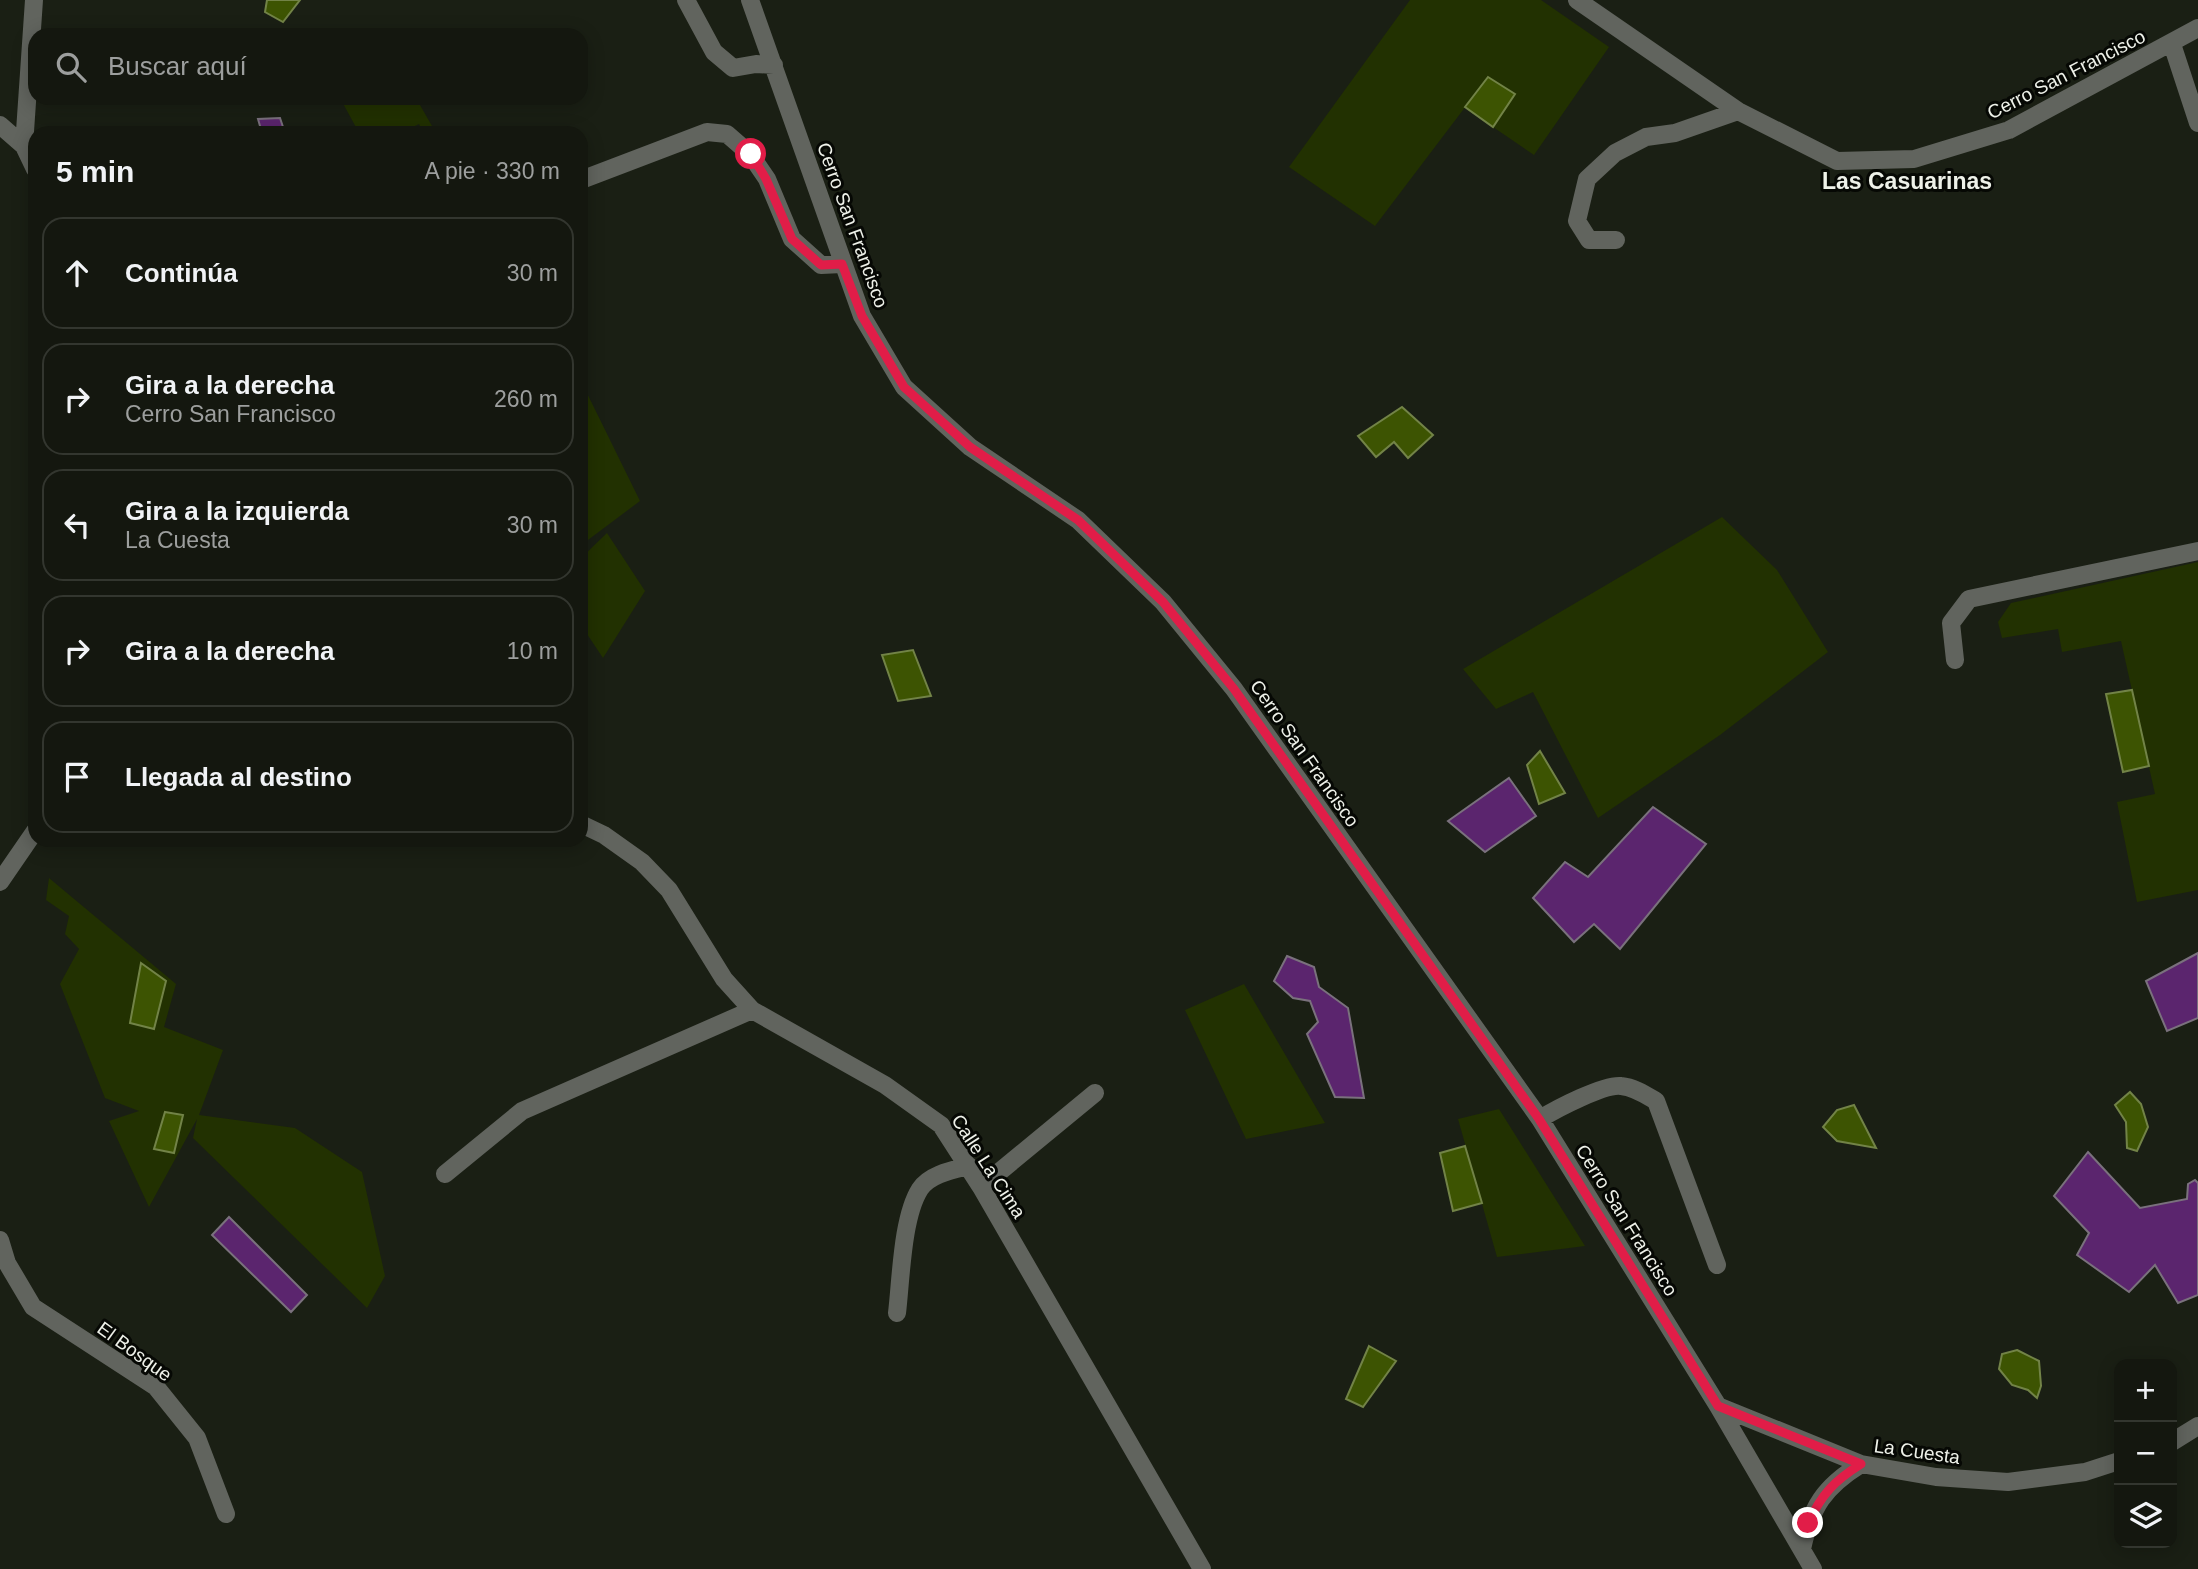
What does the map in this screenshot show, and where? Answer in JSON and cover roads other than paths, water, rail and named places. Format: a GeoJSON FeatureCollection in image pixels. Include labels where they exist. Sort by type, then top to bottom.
{"type":"FeatureCollection","features":[{"type":"Feature","properties":{"kind":"street"},"geometry":{"type":"LineString","coordinates":[[32,28],[34,0]]}},
{"type":"Feature","properties":{"kind":"street"},"geometry":{"type":"LineString","coordinates":[[685,0],[714,52],[733,68],[756,64],[774,65]]}},
{"type":"Feature","properties":{"kind":"street","name":"Cerro San Francisco"},"geometry":{"type":"LineString","coordinates":[[750,0],[862,316],[904,387],[970,447],[1078,520],[1163,602],[1219,669],[1539,1119],[1718,1406],[1813,1569]]}},
{"type":"Feature","properties":{"kind":"street","name":"Cerro San Francisco"},"geometry":{"type":"LineString","coordinates":[[1577,0],[1738,111],[1837,161],[1914,159],[2009,130],[2198,28]]}},
{"type":"Feature","properties":{"kind":"street"},"geometry":{"type":"LineString","coordinates":[[2172,44],[2198,123]]}},
{"type":"Feature","properties":{"kind":"street"},"geometry":{"type":"LineString","coordinates":[[23,146],[28,80]]}},
{"type":"Feature","properties":{"kind":"street"},"geometry":{"type":"LineString","coordinates":[[1616,240],[1589,240],[1577,221],[1587,179],[1615,153],[1646,137],[1675,133],[1738,111]]}},
{"type":"Feature","properties":{"kind":"street"},"geometry":{"type":"LineString","coordinates":[[0,125],[23,146],[28,156]]}},
{"type":"Feature","properties":{"kind":"street"},"geometry":{"type":"LineString","coordinates":[[588,177],[707,132],[727,134],[751,154],[766,179],[792,239],[821,265],[842,264]]}},
{"type":"Feature","properties":{"kind":"street"},"geometry":{"type":"LineString","coordinates":[[1955,660],[1951,624],[1969,598],[2198,551]]}},
{"type":"Feature","properties":{"kind":"street","name":"Calle La Cima"},"geometry":{"type":"LineString","coordinates":[[588,827],[604,835],[642,862],[669,890],[724,979],[752,1010],[885,1085],[941,1125],[969,1166],[1202,1569]]}},
{"type":"Feature","properties":{"kind":"street"},"geometry":{"type":"LineString","coordinates":[[0,882],[28,841]]}},
{"type":"Feature","properties":{"kind":"street"},"geometry":{"type":"LineString","coordinates":[[445,1174],[522,1111],[752,1010]]}},
{"type":"Feature","properties":{"kind":"street"},"geometry":{"type":"LineString","coordinates":[[1539,1119],[1571,1101],[1619,1085],[1641,1092],[1656,1101],[1717,1265]]}},
{"type":"Feature","properties":{"kind":"street"},"geometry":{"type":"LineString","coordinates":[[981,1187],[1095,1093]]}},
{"type":"Feature","properties":{"kind":"street"},"geometry":{"type":"LineString","coordinates":[[897,1313],[909,1217],[921,1188],[942,1173],[969,1166]]}},
{"type":"Feature","properties":{"kind":"street","name":"El Bosque"},"geometry":{"type":"LineString","coordinates":[[0,1240],[7,1263],[33,1307],[156,1387],[197,1438],[226,1514]]}},
{"type":"Feature","properties":{"kind":"street","name":"La Cuesta"},"geometry":{"type":"LineString","coordinates":[[1718,1406],[1861,1464],[1936,1477],[2008,1482],[2084,1472],[2114,1463]]}},
{"type":"Feature","properties":{"kind":"street"},"geometry":{"type":"LineString","coordinates":[[2177,1439],[2198,1426]]}},
{"type":"Feature","properties":{"kind":"street"},"geometry":{"type":"LineString","coordinates":[[1802,1549],[1808,1523],[1820,1499],[1838,1479],[1861,1464]]}},
{"type":"Feature","properties":{"kind":"district","name":"Las Casuarinas"},"geometry":{"type":"Point","coordinates":[1907,181]}}]}
